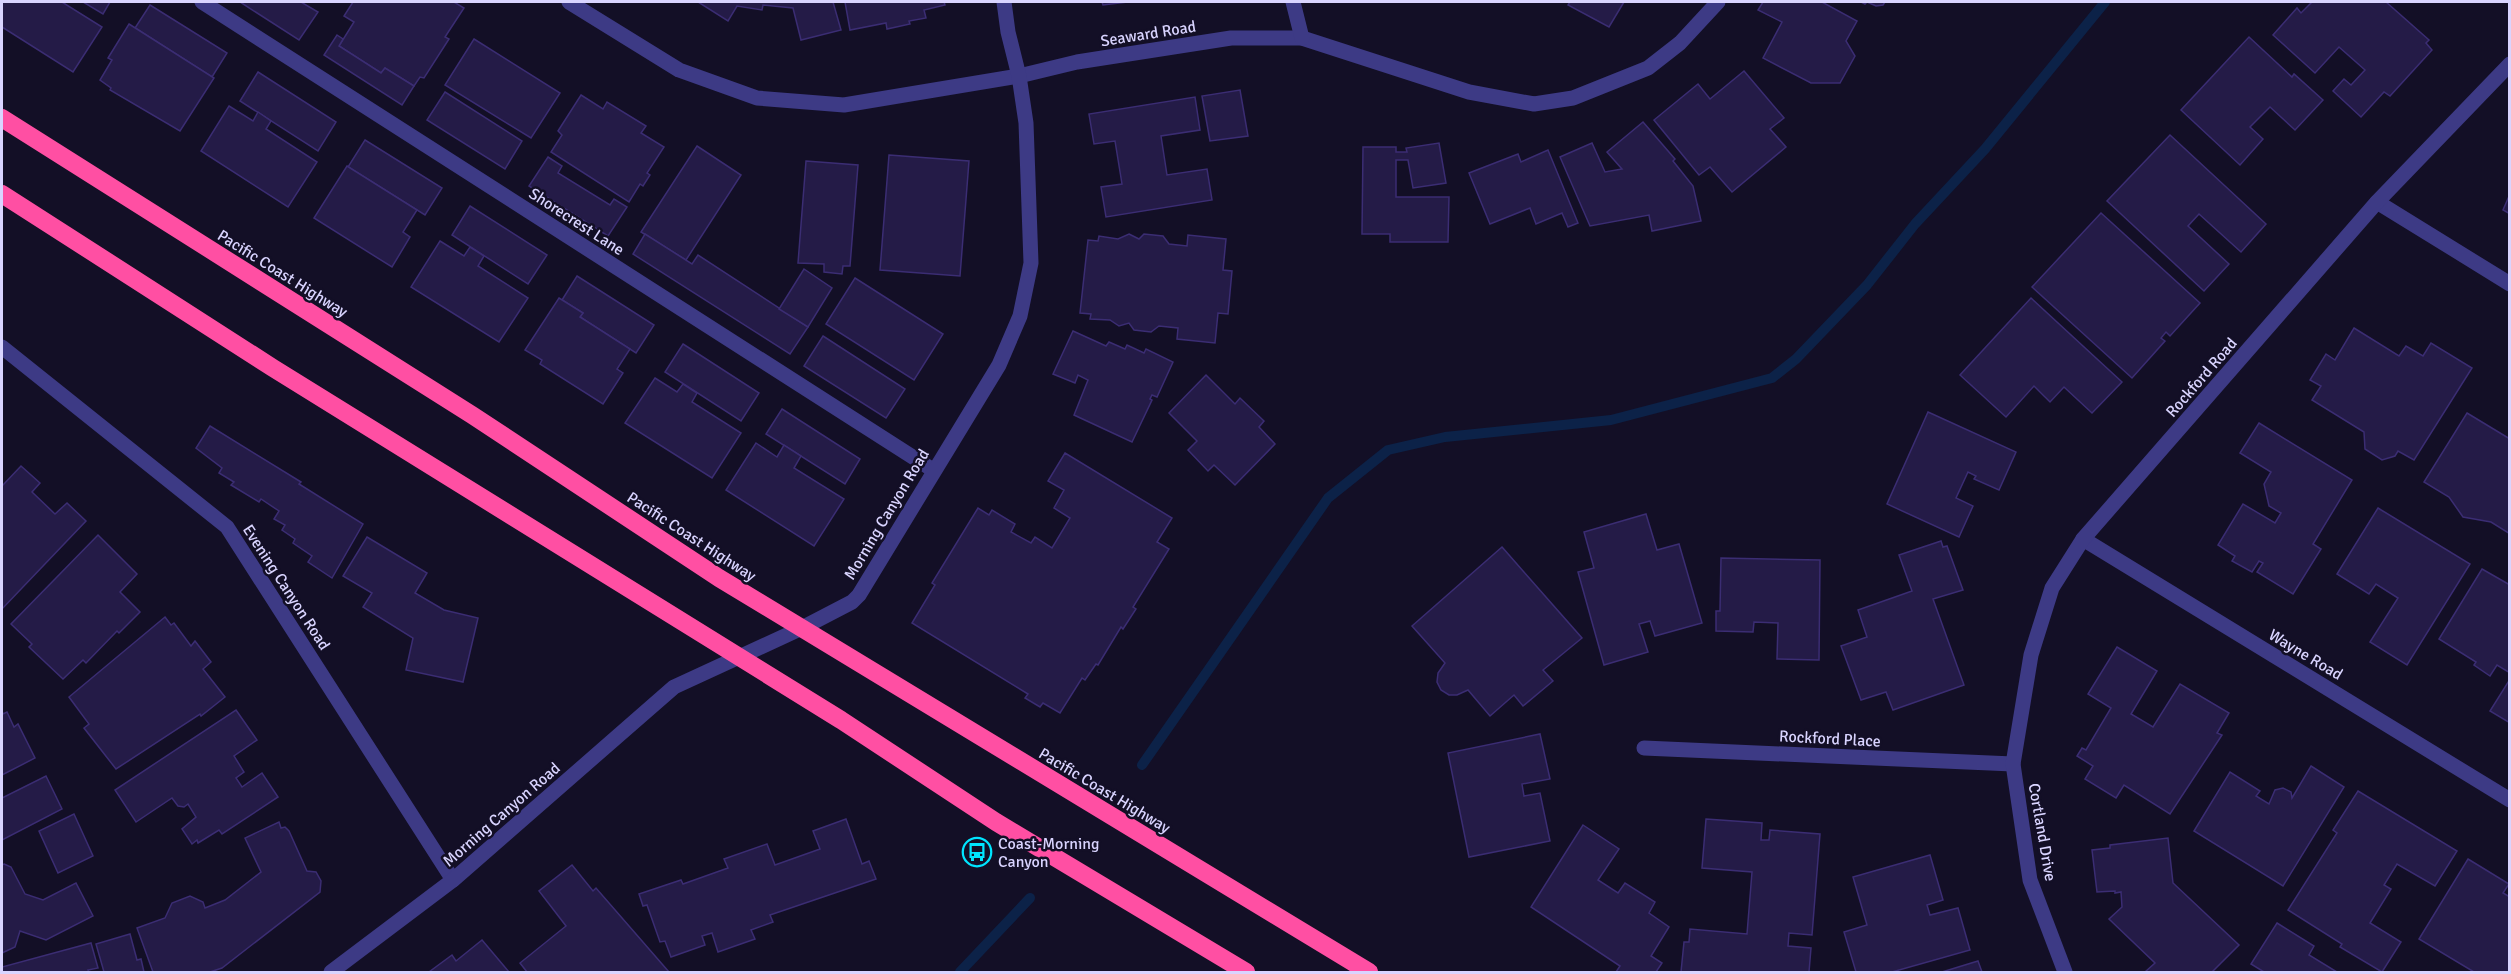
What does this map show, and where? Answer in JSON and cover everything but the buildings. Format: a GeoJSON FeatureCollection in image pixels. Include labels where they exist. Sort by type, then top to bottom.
{"type":"FeatureCollection","features":[{"type":"Feature","properties":{"kind":"highway","name":"Pacific Coast Highway"},"geometry":{"type":"LineString","coordinates":[[2,118],[472,415],[719,578],[1217,882],[1369,972]]}},
{"type":"Feature","properties":{"kind":"highway"},"geometry":{"type":"LineString","coordinates":[[2,194],[273,369],[841,720],[996,822],[1246,972]]}},
{"type":"Feature","properties":{"kind":"street","name":"Shorecrest Lane"},"geometry":{"type":"LineString","coordinates":[[202,2],[933,470]]}},
{"type":"Feature","properties":{"kind":"street","name":"Seaward Road"},"geometry":{"type":"LineString","coordinates":[[569,2],[679,70],[757,98],[844,105],[1019,76],[1077,62],[1231,38],[1302,38],[1469,92],[1534,104],[1573,98],[1648,68],[1680,43],[1718,2]]}},
{"type":"Feature","properties":{"kind":"street","name":"Morning Canyon Road"},"geometry":{"type":"LineString","coordinates":[[331,972],[453,880],[674,687],[802,628],[852,602],[859,595],[999,365],[1020,316],[1031,262],[1026,123],[1004,2]]}},
{"type":"Feature","properties":{"kind":"street"},"geometry":{"type":"LineString","coordinates":[[1293,2],[1302,38]]}},
{"type":"Feature","properties":{"kind":"street","name":"Rockford Road"},"geometry":{"type":"LineString","coordinates":[[2013,764],[2031,655],[2052,588],[2084,539],[2377,202],[2510,64]]}},
{"type":"Feature","properties":{"kind":"street"},"geometry":{"type":"LineString","coordinates":[[2377,202],[2510,284]]}},
{"type":"Feature","properties":{"kind":"street","name":"Evening Canyon Road"},"geometry":{"type":"LineString","coordinates":[[2,347],[227,527],[453,880]]}},
{"type":"Feature","properties":{"kind":"street","name":"Wayne Road"},"geometry":{"type":"LineString","coordinates":[[2084,539],[2510,800]]}},
{"type":"Feature","properties":{"kind":"street","name":"Rockford Place"},"geometry":{"type":"LineString","coordinates":[[1644,748],[2013,764]]}},
{"type":"Feature","properties":{"kind":"street","name":"Cortland Drive"},"geometry":{"type":"LineString","coordinates":[[2013,764],[2030,880],[2065,972]]}},
{"type":"Feature","properties":{"kind":"waterway"},"geometry":{"type":"LineString","coordinates":[[1142,765],[1328,498],[1388,450],[1445,437],[1611,420],[1772,378],[1796,359],[1867,285],[1915,224],[1985,149],[2105,2]]}},
{"type":"Feature","properties":{"kind":"waterway"},"geometry":{"type":"LineString","coordinates":[[960,972],[1030,898]]}},
{"type":"Feature","properties":{"kind":"place","name":"Coast-Morning Canyon"},"geometry":{"type":"Point","coordinates":[977,852]}}]}
